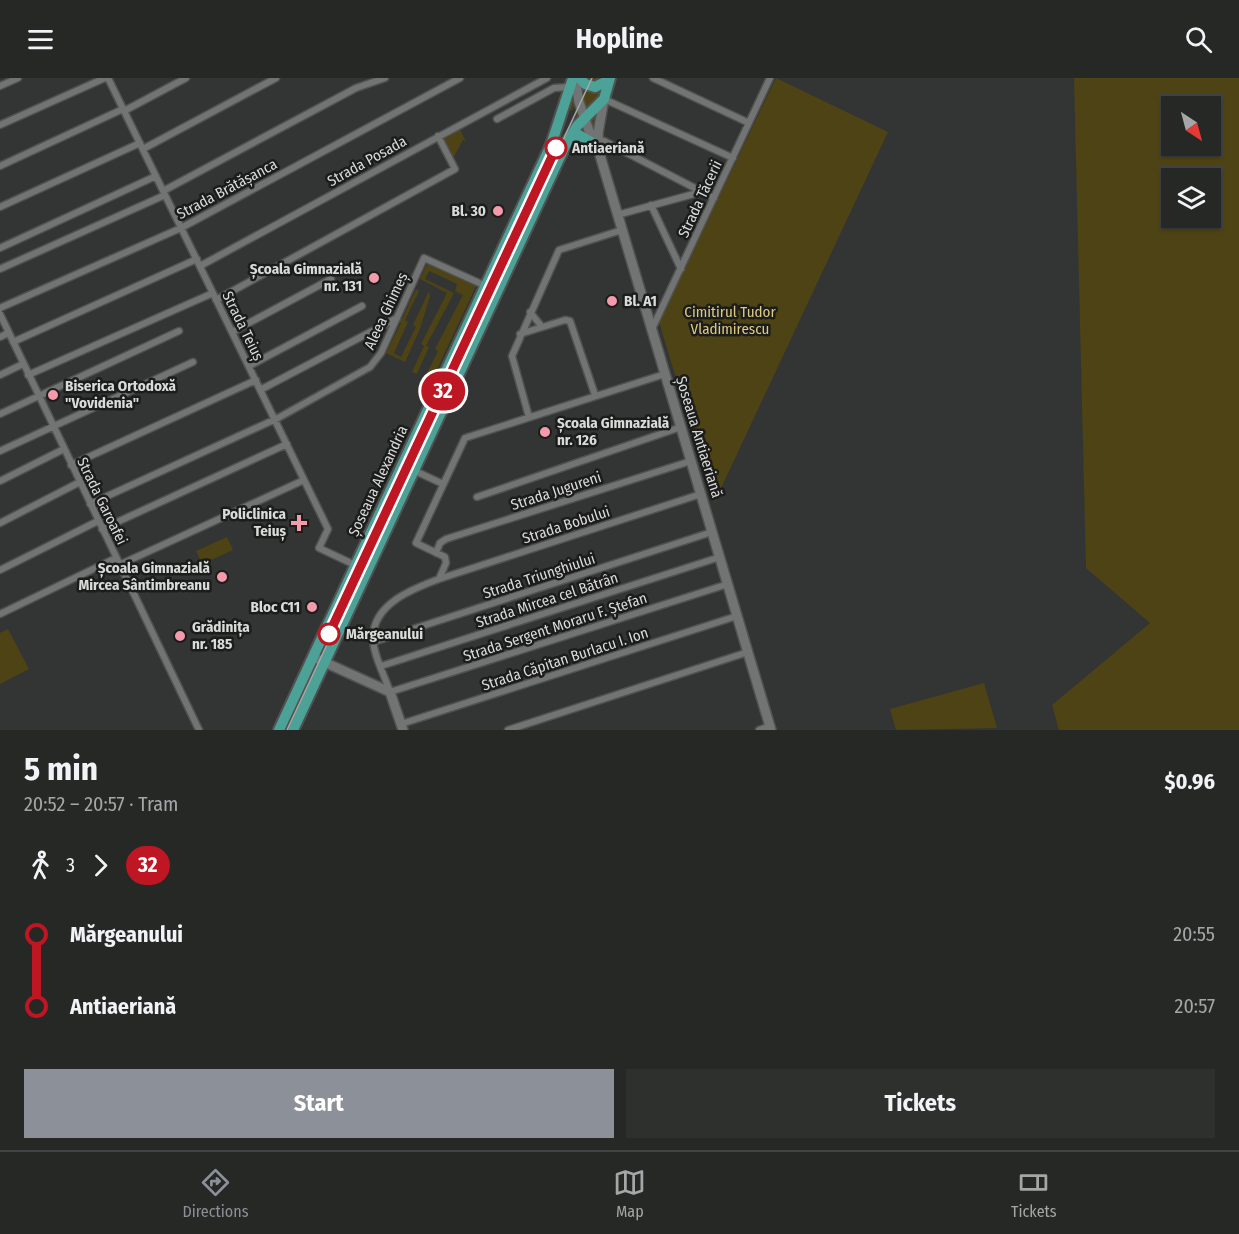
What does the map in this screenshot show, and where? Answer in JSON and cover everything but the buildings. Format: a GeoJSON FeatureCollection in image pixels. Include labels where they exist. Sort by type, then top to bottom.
{"type":"FeatureCollection","features":[{"type":"Feature","properties":{"kind":"main road"},"geometry":{"type":"LineString","coordinates":[[580,78],[585,84],[595,87],[609,79]]}},
{"type":"Feature","properties":{"kind":"main road"},"geometry":{"type":"LineString","coordinates":[[604,99],[609,79]]}},
{"type":"Feature","properties":{"kind":"main road","name":"Șoseaua Alexandria"},"geometry":{"type":"LineString","coordinates":[[279,730],[554,138],[572,81]]}},
{"type":"Feature","properties":{"kind":"main road","name":"Șoseaua Antiaeriană"},"geometry":{"type":"LineString","coordinates":[[572,81],[596,146],[622,230],[770,728]]}},
{"type":"Feature","properties":{"kind":"main road","name":"Șoseaua Alexandria"},"geometry":{"type":"LineString","coordinates":[[293,730],[568,141],[585,118],[604,99]]}},
{"type":"Feature","properties":{"kind":"main road","name":"Șoseaua Antiaeriană"},"geometry":{"type":"LineString","coordinates":[[596,146],[604,99]]}},
{"type":"Feature","properties":{"kind":"main road"},"geometry":{"type":"LineString","coordinates":[[568,141],[579,135],[596,146]]}},
{"type":"Feature","properties":{"kind":"main road"},"geometry":{"type":"LineString","coordinates":[[313,657],[390,692],[402,727]]}},
{"type":"Feature","properties":{"kind":"street"},"geometry":{"type":"LineString","coordinates":[[0,86],[18,78]]}},
{"type":"Feature","properties":{"kind":"street"},"geometry":{"type":"LineString","coordinates":[[0,125],[106,78]]}},
{"type":"Feature","properties":{"kind":"street","name":"Strada Teiuș"},"geometry":{"type":"LineString","coordinates":[[106,78],[124,110],[328,529],[319,549],[356,566]]}},
{"type":"Feature","properties":{"kind":"street"},"geometry":{"type":"LineString","coordinates":[[0,166],[124,110],[186,78]]}},
{"type":"Feature","properties":{"kind":"street"},"geometry":{"type":"LineString","coordinates":[[0,207],[141,146],[276,78]]}},
{"type":"Feature","properties":{"kind":"street"},"geometry":{"type":"LineString","coordinates":[[0,269],[164,193],[356,88],[385,78]]}},
{"type":"Feature","properties":{"kind":"street","name":"Strada Brătășanca"},"geometry":{"type":"LineString","coordinates":[[0,308],[181,228],[460,78]]}},
{"type":"Feature","properties":{"kind":"street","name":"Strada Posada"},"geometry":{"type":"LineString","coordinates":[[200,266],[547,78]]}},
{"type":"Feature","properties":{"kind":"street"},"geometry":{"type":"LineString","coordinates":[[653,78],[749,123]]}},
{"type":"Feature","properties":{"kind":"street","name":"Strada Tăcerii"},"geometry":{"type":"LineString","coordinates":[[652,330],[770,78]]}},
{"type":"Feature","properties":{"kind":"street"},"geometry":{"type":"LineString","coordinates":[[497,119],[554,88],[572,81]]}},
{"type":"Feature","properties":{"kind":"street"},"geometry":{"type":"LineString","coordinates":[[604,99],[733,158]]}},
{"type":"Feature","properties":{"kind":"street"},"geometry":{"type":"LineString","coordinates":[[28,375],[215,296],[455,169],[438,136]]}},
{"type":"Feature","properties":{"kind":"street"},"geometry":{"type":"LineString","coordinates":[[596,146],[604,141],[714,198]]}},
{"type":"Feature","properties":{"kind":"street"},"geometry":{"type":"LineString","coordinates":[[0,248],[156,176]]}},
{"type":"Feature","properties":{"kind":"street"},"geometry":{"type":"LineString","coordinates":[[617,214],[701,191]]}},
{"type":"Feature","properties":{"kind":"street"},"geometry":{"type":"LineString","coordinates":[[651,205],[681,269]]}},
{"type":"Feature","properties":{"kind":"street"},"geometry":{"type":"LineString","coordinates":[[529,417],[512,361],[520,334],[558,250],[622,230]]}},
{"type":"Feature","properties":{"kind":"street","name":"Aleea Ghimeș"},"geometry":{"type":"LineString","coordinates":[[90,504],[274,420],[373,364],[424,258],[486,286]]}},
{"type":"Feature","properties":{"kind":"street"},"geometry":{"type":"LineString","coordinates":[[13,342],[197,259]]}},
{"type":"Feature","properties":{"kind":"street"},"geometry":{"type":"LineString","coordinates":[[232,332],[331,279]]}},
{"type":"Feature","properties":{"kind":"street"},"geometry":{"type":"LineString","coordinates":[[249,366],[362,306]]}},
{"type":"Feature","properties":{"kind":"street"},"geometry":{"type":"LineString","coordinates":[[530,312],[542,327]]}},
{"type":"Feature","properties":{"kind":"street","name":"Strada Garoafei"},"geometry":{"type":"LineString","coordinates":[[0,314],[199,730]]}},
{"type":"Feature","properties":{"kind":"street"},"geometry":{"type":"LineString","coordinates":[[260,390],[397,318]]}},
{"type":"Feature","properties":{"kind":"street"},"geometry":{"type":"LineString","coordinates":[[520,334],[565,320],[572,324],[595,395]]}},
{"type":"Feature","properties":{"kind":"street"},"geometry":{"type":"LineString","coordinates":[[0,414],[179,331]]}},
{"type":"Feature","properties":{"kind":"street"},"geometry":{"type":"LineString","coordinates":[[0,337],[8,333]]}},
{"type":"Feature","properties":{"kind":"street"},"geometry":{"type":"LineString","coordinates":[[0,451],[52,425],[193,362]]}},
{"type":"Feature","properties":{"kind":"street"},"geometry":{"type":"LineString","coordinates":[[0,375],[23,364]]}},
{"type":"Feature","properties":{"kind":"street"},"geometry":{"type":"LineString","coordinates":[[439,579],[446,560],[416,543],[465,438],[665,374]]}},
{"type":"Feature","properties":{"kind":"street"},"geometry":{"type":"LineString","coordinates":[[71,465],[256,381]]}},
{"type":"Feature","properties":{"kind":"street"},"geometry":{"type":"LineString","coordinates":[[477,497],[681,427]]}},
{"type":"Feature","properties":{"kind":"street"},"geometry":{"type":"LineString","coordinates":[[102,530],[287,444]]}},
{"type":"Feature","properties":{"kind":"street"},"geometry":{"type":"LineString","coordinates":[[0,481],[64,449]]}},
{"type":"Feature","properties":{"kind":"street","name":"Strada Jugureni"},"geometry":{"type":"LineString","coordinates":[[436,553],[440,543],[446,539],[691,461]]}},
{"type":"Feature","properties":{"kind":"street"},"geometry":{"type":"LineString","coordinates":[[413,470],[443,484]]}},
{"type":"Feature","properties":{"kind":"street"},"geometry":{"type":"LineString","coordinates":[[119,565],[304,480]]}},
{"type":"Feature","properties":{"kind":"street"},"geometry":{"type":"LineString","coordinates":[[0,523],[80,482]]}},
{"type":"Feature","properties":{"kind":"street","name":"Strada Bobului"},"geometry":{"type":"LineString","coordinates":[[373,642],[378,620],[391,603],[410,591],[439,579],[701,494]]}},
{"type":"Feature","properties":{"kind":"street"},"geometry":{"type":"LineString","coordinates":[[0,570],[98,521]]}},
{"type":"Feature","properties":{"kind":"street","name":"Strada Triunghiului"},"geometry":{"type":"LineString","coordinates":[[373,642],[712,532]]}},
{"type":"Feature","properties":{"kind":"street","name":"Strada Mircea cel Bătrân"},"geometry":{"type":"LineString","coordinates":[[381,666],[720,557]]}},
{"type":"Feature","properties":{"kind":"street"},"geometry":{"type":"LineString","coordinates":[[0,614],[116,558]]}},
{"type":"Feature","properties":{"kind":"street","name":"Strada Sergent Moraru F. Ștefan"},"geometry":{"type":"LineString","coordinates":[[390,692],[728,584]]}},
{"type":"Feature","properties":{"kind":"street","name":"Strada Căpitan Burlacu I. Ion"},"geometry":{"type":"LineString","coordinates":[[402,727],[737,616]]}},
{"type":"Feature","properties":{"kind":"street"},"geometry":{"type":"LineString","coordinates":[[373,642],[390,692]]}},
{"type":"Feature","properties":{"kind":"street"},"geometry":{"type":"LineString","coordinates":[[508,730],[748,652]]}},
{"type":"Feature","properties":{"kind":"street"},"geometry":{"type":"LineString","coordinates":[[759,730],[770,728]]}},
{"type":"Feature","properties":{"kind":"green space"},"geometry":{"type":"Polygon","coordinates":[[[573,78],[610,78],[598,144],[585,119],[579,123],[574,114],[587,86],[584,85],[572,111],[564,105],[573,78]]]}},
{"type":"Feature","properties":{"kind":"green space","name":"Cimitirul Tudor Vladimirescu"},"geometry":{"type":"Polygon","coordinates":[[[776,78],[888,132],[714,503],[659,322],[776,78]]]}},
{"type":"Feature","properties":{"kind":"green space"},"geometry":{"type":"Polygon","coordinates":[[[1074,78],[1239,78],[1239,730],[1059,730],[1052,705],[1150,623],[1086,568],[1074,78]]]}},
{"type":"Feature","properties":{"kind":"green space"},"geometry":{"type":"Polygon","coordinates":[[[460,129],[466,142],[463,140],[452,160],[442,140],[460,129]]]}},
{"type":"Feature","properties":{"kind":"green space"},"geometry":{"type":"Polygon","coordinates":[[[427,264],[476,286],[432,380],[425,377],[438,351],[435,349],[463,295],[455,291],[457,284],[429,271],[425,279],[454,293],[426,346],[429,347],[417,374],[412,372],[424,346],[421,344],[447,293],[420,279],[427,264]]]}},
{"type":"Feature","properties":{"kind":"green space"},"geometry":{"type":"Polygon","coordinates":[[[416,289],[419,291],[405,320],[408,322],[394,353],[401,357],[416,327],[413,325],[429,291],[430,296],[420,329],[405,362],[386,353],[401,323],[397,321],[398,318],[402,319],[416,289]]]}},
{"type":"Feature","properties":{"kind":"green space"},"geometry":{"type":"Polygon","coordinates":[[[227,537],[233,550],[202,564],[196,551],[227,537]]]}},
{"type":"Feature","properties":{"kind":"green space"},"geometry":{"type":"Polygon","coordinates":[[[8,629],[29,669],[0,684],[0,633],[8,629]]]}},
{"type":"Feature","properties":{"kind":"green space"},"geometry":{"type":"Polygon","coordinates":[[[984,683],[997,728],[896,730],[890,709],[984,683]]]}},
{"type":"Feature","properties":{"kind":"tram line"},"geometry":{"type":"LineString","coordinates":[[287,730],[592,78]]}},
{"type":"Feature","properties":{"kind":"tram line","name":"32"},"geometry":{"type":"LineString","coordinates":[[329,634],[556,148]]}},
{"type":"Feature","properties":{"kind":"place","name":"Antiaeriană"},"geometry":{"type":"Point","coordinates":[556,148]}},
{"type":"Feature","properties":{"kind":"place","name":"Bl. 30"},"geometry":{"type":"Point","coordinates":[498,211]}},
{"type":"Feature","properties":{"kind":"place","name":"Școala Gimnazială nr. 131"},"geometry":{"type":"Point","coordinates":[374,278]}},
{"type":"Feature","properties":{"kind":"place","name":"Bl. A1"},"geometry":{"type":"Point","coordinates":[612,301]}},
{"type":"Feature","properties":{"kind":"place","name":"Biserica Ortodoxă \"Vovidenia\""},"geometry":{"type":"Point","coordinates":[53,395]}},
{"type":"Feature","properties":{"kind":"place","name":"Școala Gimnazială nr. 126"},"geometry":{"type":"Point","coordinates":[545,432]}},
{"type":"Feature","properties":{"kind":"place","name":"Policlinica Teiuș"},"geometry":{"type":"Point","coordinates":[299,523]}},
{"type":"Feature","properties":{"kind":"place","name":"Școala Gimnazială Mircea Sântimbreanu"},"geometry":{"type":"Point","coordinates":[222,577]}},
{"type":"Feature","properties":{"kind":"place","name":"Bloc C11"},"geometry":{"type":"Point","coordinates":[312,607]}},
{"type":"Feature","properties":{"kind":"place","name":"Mărgeanului"},"geometry":{"type":"Point","coordinates":[329,634]}},
{"type":"Feature","properties":{"kind":"place","name":"Grădinița nr. 185"},"geometry":{"type":"Point","coordinates":[180,636]}}]}
